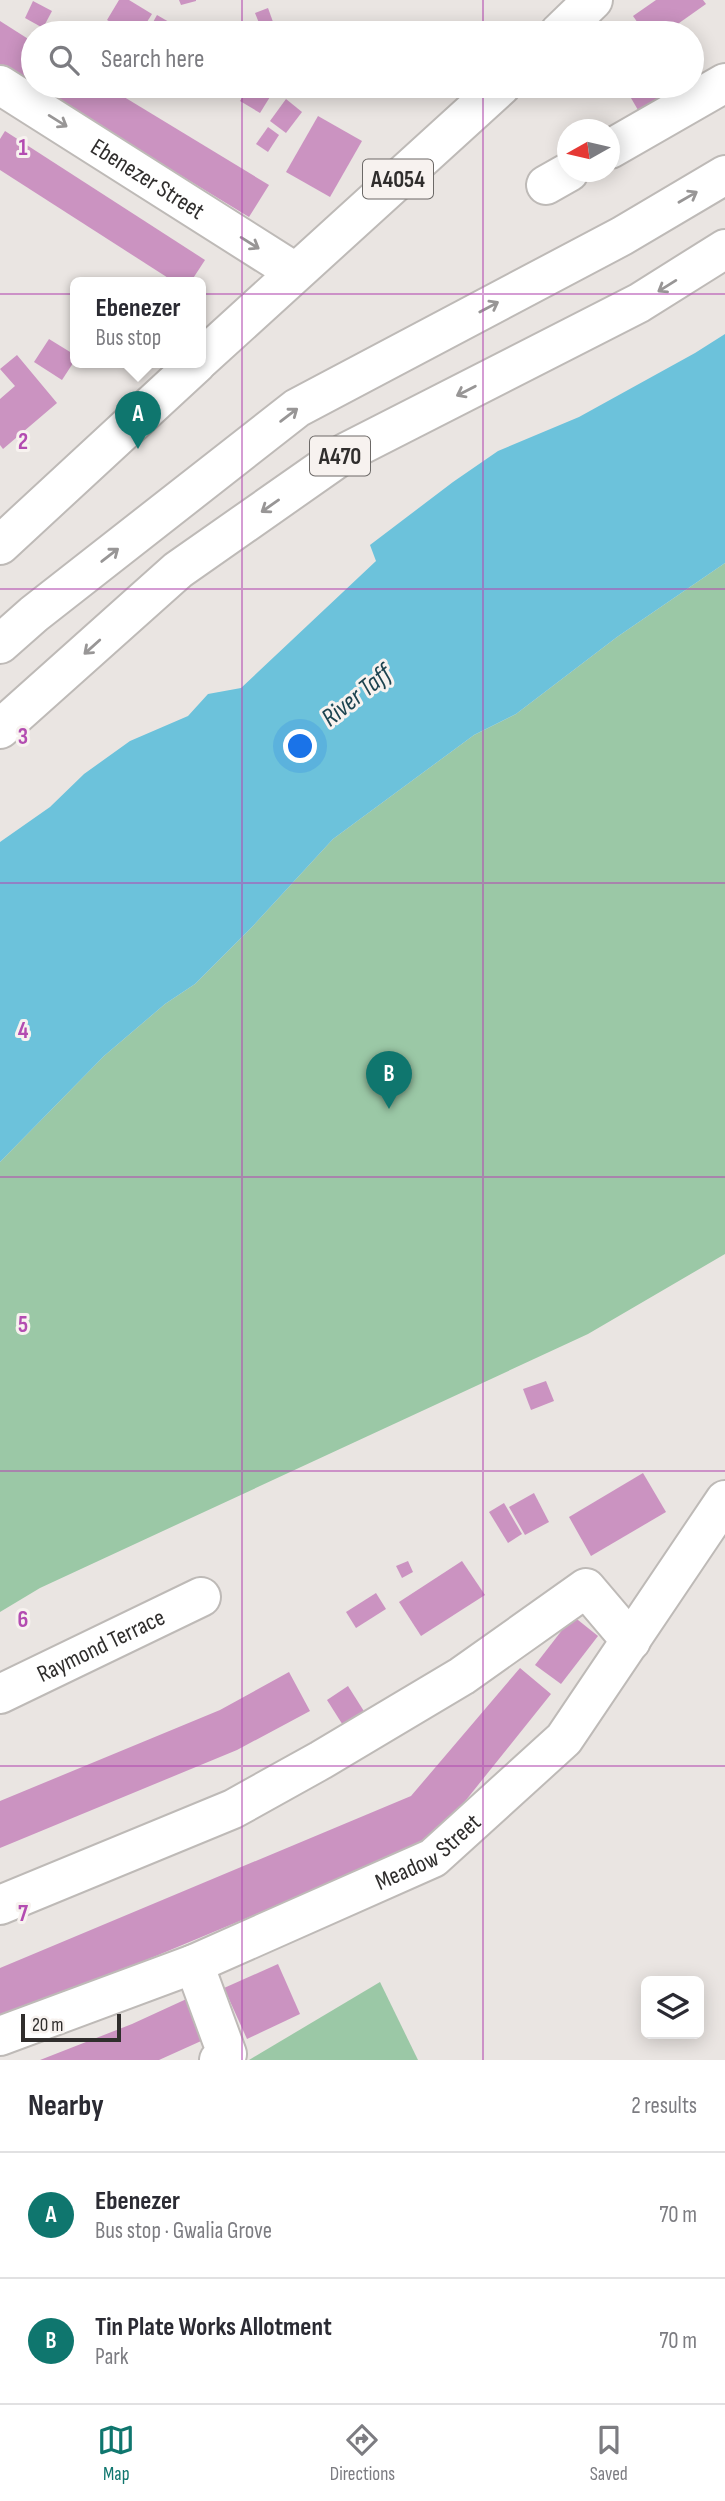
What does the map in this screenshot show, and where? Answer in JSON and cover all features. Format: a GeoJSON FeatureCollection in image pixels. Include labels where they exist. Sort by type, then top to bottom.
{"type":"FeatureCollection","features":[{"type":"Feature","properties":{"kind":"main road"},"geometry":{"type":"LineString","coordinates":[[571,21],[593,0]]}},
{"type":"Feature","properties":{"kind":"main road"},"geometry":{"type":"LineString","coordinates":[[704,95],[725,83]]}},
{"type":"Feature","properties":{"kind":"main road","name":"A4054"},"geometry":{"type":"LineString","coordinates":[[206,354],[488,98]]}},
{"type":"Feature","properties":{"kind":"main road"},"geometry":{"type":"LineString","coordinates":[[620,143],[699,98]]}},
{"type":"Feature","properties":{"kind":"main road","name":"Ebenezer Street"},"geometry":{"type":"LineString","coordinates":[[5,100],[295,272]]}},
{"type":"Feature","properties":{"kind":"main road","name":"A470"},"geometry":{"type":"LineString","coordinates":[[0,644],[34,614],[297,408],[622,236],[725,175]]}},
{"type":"Feature","properties":{"kind":"main road","name":"A470"},"geometry":{"type":"LineString","coordinates":[[0,729],[178,570],[345,453],[639,303],[725,249]]}},
{"type":"Feature","properties":{"kind":"main road"},"geometry":{"type":"LineString","coordinates":[[0,545],[192,368]]}},
{"type":"Feature","properties":{"kind":"main road","name":"Meadow Street"},"geometry":{"type":"LineString","coordinates":[[0,2036],[194,1964],[433,1858],[564,1739],[725,1500]]}},
{"type":"Feature","properties":{"kind":"main road"},"geometry":{"type":"LineString","coordinates":[[0,1905],[233,1809],[462,1676],[586,1588],[631,1641]]}},
{"type":"Feature","properties":{"kind":"main road","name":"Raymond Terrace"},"geometry":{"type":"LineString","coordinates":[[0,1694],[201,1597]]}},
{"type":"Feature","properties":{"kind":"main road"},"geometry":{"type":"LineString","coordinates":[[194,1964],[227,2054],[219,2060]]}},
{"type":"Feature","properties":{"kind":"green space"},"geometry":{"type":"Polygon","coordinates":[[[725,563],[725,1254],[588,1334],[40,1588],[0,1612],[0,1162],[104,1056],[165,1004],[195,984],[333,839],[474,735],[516,714],[617,637],[725,563]]]}},
{"type":"Feature","properties":{"kind":"green space"},"geometry":{"type":"Polygon","coordinates":[[[380,1982],[418,2060],[249,2060],[380,1982]]]}},
{"type":"Feature","properties":{"kind":"water","name":"River Taff"},"geometry":{"type":"Polygon","coordinates":[[[725,334],[725,563],[617,637],[516,714],[474,735],[333,839],[195,984],[165,1004],[104,1056],[0,1162],[0,842],[50,807],[84,774],[130,741],[188,716],[208,694],[241,688],[376,561],[370,545],[453,482],[498,451],[579,417],[725,334]]]}},
{"type":"Feature","properties":{"kind":"building"},"geometry":{"type":"Polygon","coordinates":[[[119,0],[129,0],[152,14],[148,21],[107,20],[119,0]]]}},
{"type":"Feature","properties":{"kind":"building"},"geometry":{"type":"Polygon","coordinates":[[[179,0],[196,0],[196,1],[181,5],[179,0]]]}},
{"type":"Feature","properties":{"kind":"building"},"geometry":{"type":"Polygon","coordinates":[[[656,0],[703,0],[706,4],[682,21],[637,21],[633,16],[656,0]]]}},
{"type":"Feature","properties":{"kind":"building"},"geometry":{"type":"Polygon","coordinates":[[[33,1],[52,11],[47,21],[30,21],[25,18],[33,1]]]}},
{"type":"Feature","properties":{"kind":"building"},"geometry":{"type":"Polygon","coordinates":[[[268,8],[273,21],[258,21],[255,13],[268,8]]]}},
{"type":"Feature","properties":{"kind":"building"},"geometry":{"type":"Polygon","coordinates":[[[157,15],[167,21],[154,21],[157,15]]]}},
{"type":"Feature","properties":{"kind":"building"},"geometry":{"type":"Polygon","coordinates":[[[0,21],[21,34],[21,78],[0,65],[0,21]]]}},
{"type":"Feature","properties":{"kind":"building"},"geometry":{"type":"Polygon","coordinates":[[[54,98],[126,98],[269,185],[249,217],[54,98]]]}},
{"type":"Feature","properties":{"kind":"building"},"geometry":{"type":"Polygon","coordinates":[[[242,98],[269,98],[260,113],[240,101],[242,98]]]}},
{"type":"Feature","properties":{"kind":"building"},"geometry":{"type":"Polygon","coordinates":[[[631,98],[682,98],[683,99],[645,122],[631,98]]]}},
{"type":"Feature","properties":{"kind":"building"},"geometry":{"type":"Polygon","coordinates":[[[286,99],[302,112],[286,133],[270,121],[286,99]]]}},
{"type":"Feature","properties":{"kind":"building"},"geometry":{"type":"Polygon","coordinates":[[[318,116],[362,141],[330,197],[286,172],[318,116]]]}},
{"type":"Feature","properties":{"kind":"building"},"geometry":{"type":"Polygon","coordinates":[[[268,127],[279,135],[268,152],[256,144],[268,127]]]}},
{"type":"Feature","properties":{"kind":"building"},"geometry":{"type":"Polygon","coordinates":[[[5,131],[205,260],[194,277],[167,277],[0,170],[0,139],[5,131]]]}},
{"type":"Feature","properties":{"kind":"building"},"geometry":{"type":"Polygon","coordinates":[[[49,339],[70,352],[70,368],[62,380],[34,362],[49,339]]]}},
{"type":"Feature","properties":{"kind":"building"},"geometry":{"type":"Polygon","coordinates":[[[17,355],[57,403],[3,449],[0,445],[0,399],[15,386],[0,369],[17,355]]]}},
{"type":"Feature","properties":{"kind":"building"},"geometry":{"type":"Polygon","coordinates":[[[546,1381],[554,1401],[531,1410],[523,1389],[546,1381]]]}},
{"type":"Feature","properties":{"kind":"building"},"geometry":{"type":"Polygon","coordinates":[[[643,1473],[666,1512],[591,1556],[569,1517],[643,1473]]]}},
{"type":"Feature","properties":{"kind":"building"},"geometry":{"type":"Polygon","coordinates":[[[534,1493],[549,1522],[525,1535],[509,1507],[534,1493]]]}},
{"type":"Feature","properties":{"kind":"building"},"geometry":{"type":"Polygon","coordinates":[[[504,1503],[522,1534],[508,1543],[489,1512],[504,1503]]]}},
{"type":"Feature","properties":{"kind":"building"},"geometry":{"type":"Polygon","coordinates":[[[408,1561],[413,1572],[402,1578],[396,1566],[408,1561]]]}},
{"type":"Feature","properties":{"kind":"building"},"geometry":{"type":"Polygon","coordinates":[[[462,1561],[485,1595],[421,1636],[399,1602],[462,1561]]]}},
{"type":"Feature","properties":{"kind":"building"},"geometry":{"type":"Polygon","coordinates":[[[376,1593],[386,1609],[356,1628],[346,1612],[376,1593]]]}},
{"type":"Feature","properties":{"kind":"building"},"geometry":{"type":"Polygon","coordinates":[[[573,1616],[598,1636],[561,1684],[535,1665],[573,1616]]]}},
{"type":"Feature","properties":{"kind":"building"},"geometry":{"type":"Polygon","coordinates":[[[520,1668],[551,1694],[434,1840],[0,2021],[0,1968],[411,1796],[520,1668]]]}},
{"type":"Feature","properties":{"kind":"building"},"geometry":{"type":"Polygon","coordinates":[[[289,1672],[310,1711],[237,1750],[0,1848],[0,1801],[220,1710],[289,1672]]]}},
{"type":"Feature","properties":{"kind":"building"},"geometry":{"type":"Polygon","coordinates":[[[348,1686],[367,1716],[346,1730],[327,1700],[348,1686]]]}},
{"type":"Feature","properties":{"kind":"building"},"geometry":{"type":"Polygon","coordinates":[[[278,1964],[300,2014],[247,2039],[224,1988],[278,1964]]]}},
{"type":"Feature","properties":{"kind":"building"},"geometry":{"type":"Polygon","coordinates":[[[193,1996],[210,2037],[159,2060],[40,2060],[132,2024],[193,1996]]]}},
{"type":"Feature","properties":{"kind":"place","name":"Ebenezer"},"geometry":{"type":"Point","coordinates":[138,449]}},
{"type":"Feature","properties":{"kind":"place","name":"Tin Plate Works Allotment"},"geometry":{"type":"Point","coordinates":[389,1109]}}]}
